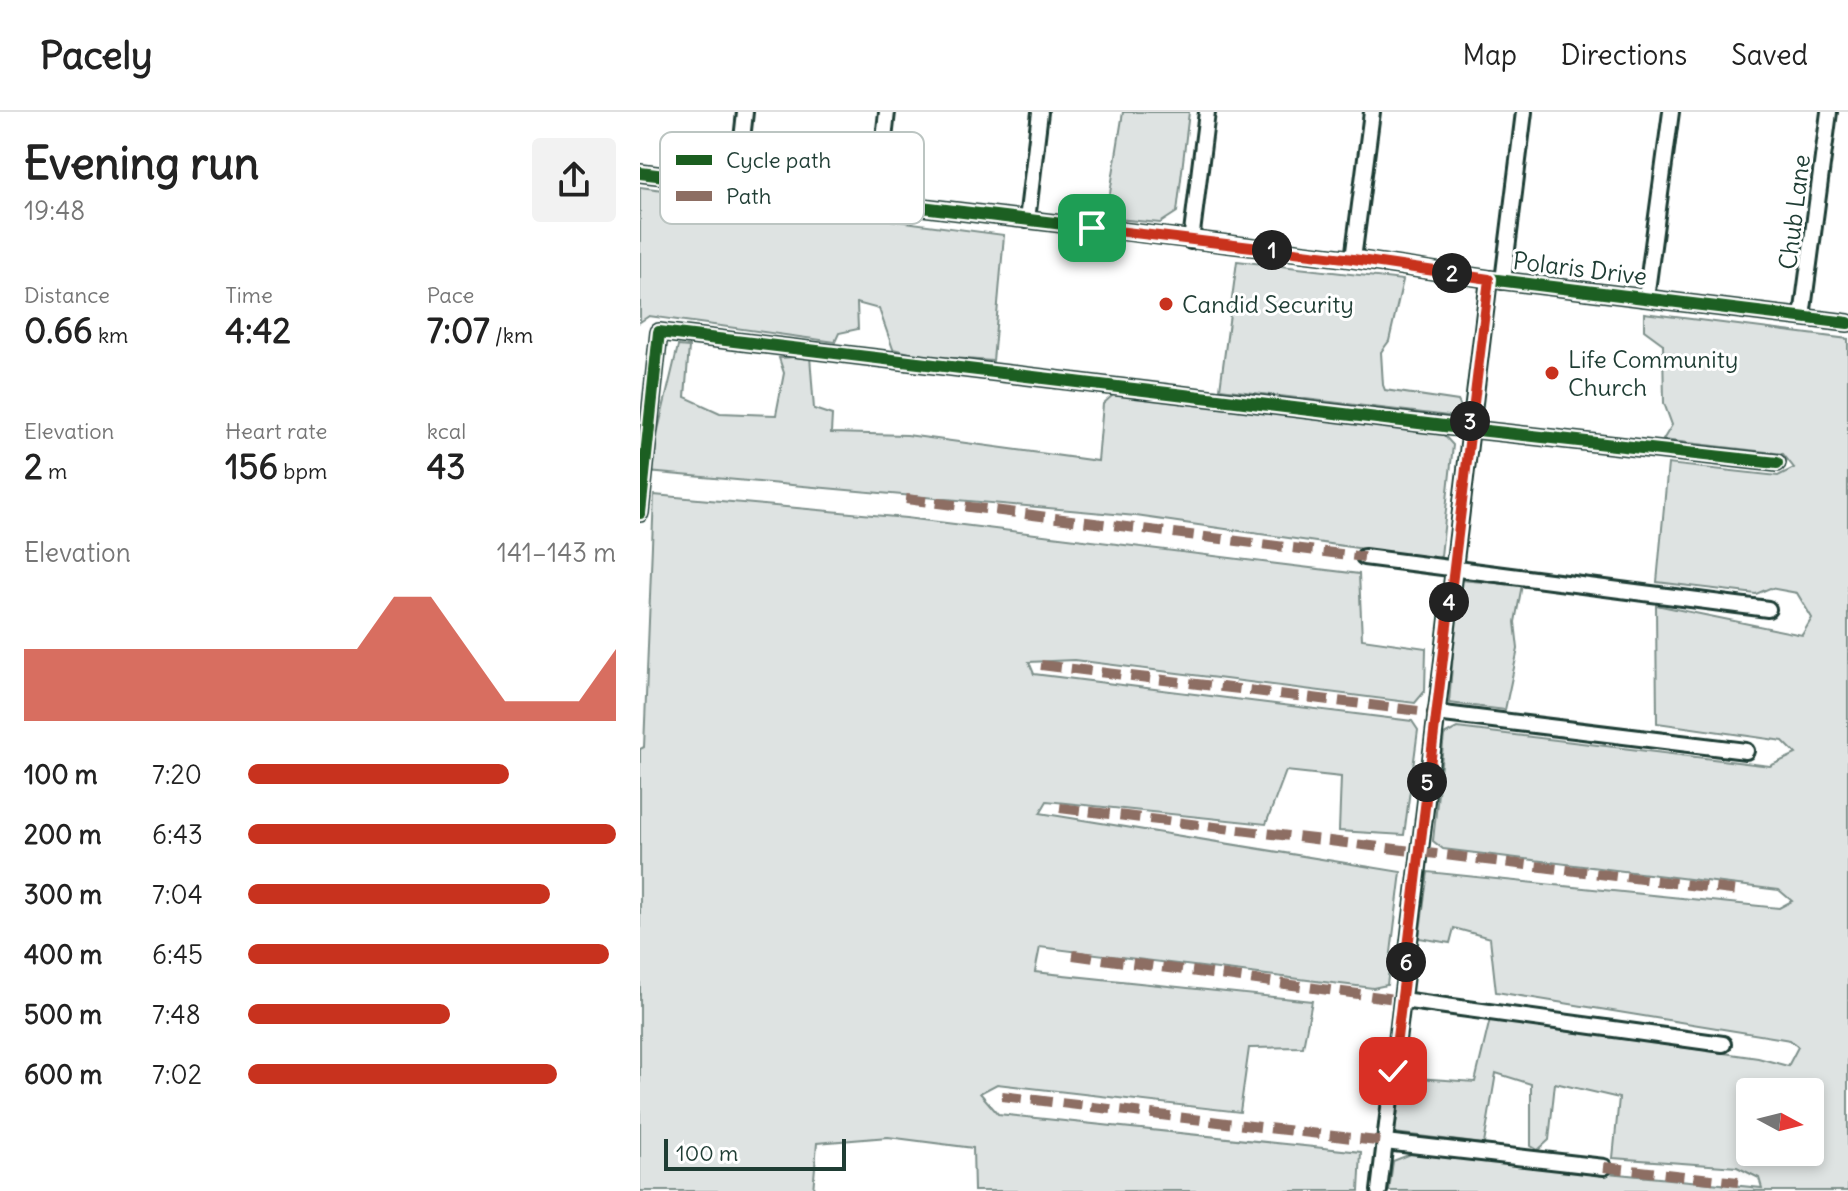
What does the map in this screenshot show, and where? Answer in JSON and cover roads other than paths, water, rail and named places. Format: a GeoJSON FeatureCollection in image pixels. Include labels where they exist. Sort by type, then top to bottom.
{"type":"FeatureCollection","features":[{"type":"Feature","properties":{"kind":"street"},"geometry":{"type":"LineString","coordinates":[[743,132],[745,112]]}},
{"type":"Feature","properties":{"kind":"street"},"geometry":{"type":"LineString","coordinates":[[885,132],[887,112]]}},
{"type":"Feature","properties":{"kind":"street"},"geometry":{"type":"LineString","coordinates":[[1027,220],[1040,112]]}},
{"type":"Feature","properties":{"kind":"street"},"geometry":{"type":"LineString","coordinates":[[1191,241],[1207,112]]}},
{"type":"Feature","properties":{"kind":"street"},"geometry":{"type":"LineString","coordinates":[[1353,259],[1372,112]]}},
{"type":"Feature","properties":{"kind":"street"},"geometry":{"type":"LineString","coordinates":[[1379,1191],[1469,429],[1524,112]]}},
{"type":"Feature","properties":{"kind":"street"},"geometry":{"type":"LineString","coordinates":[[1646,298],[1671,112]]}},
{"type":"Feature","properties":{"kind":"street","name":"Chub Lane"},"geometry":{"type":"LineString","coordinates":[[1802,317],[1829,112]]}},
{"type":"Feature","properties":{"kind":"street","name":"Polaris Drive"},"geometry":{"type":"LineString","coordinates":[[640,173],[660,175]]}},
{"type":"Feature","properties":{"kind":"street","name":"Polaris Drive"},"geometry":{"type":"LineString","coordinates":[[924,208],[1848,323]]}},
{"type":"Feature","properties":{"kind":"street"},"geometry":{"type":"LineString","coordinates":[[640,513],[659,332],[1777,463]]}},
{"type":"Feature","properties":{"kind":"street"},"geometry":{"type":"LineString","coordinates":[[1364,557],[1768,609]]}},
{"type":"Feature","properties":{"kind":"street"},"geometry":{"type":"LineString","coordinates":[[1436,713],[1746,751]]}},
{"type":"Feature","properties":{"kind":"street"},"geometry":{"type":"LineString","coordinates":[[1402,1000],[1723,1044]]}},
{"type":"Feature","properties":{"kind":"street"},"geometry":{"type":"LineString","coordinates":[[1385,1142],[1604,1167]]}},
{"type":"Feature","properties":{"kind":"place","name":"Candid Security"},"geometry":{"type":"Point","coordinates":[1166,304]}},
{"type":"Feature","properties":{"kind":"place","name":"Life Community Church"},"geometry":{"type":"Point","coordinates":[1552,373]}}]}
